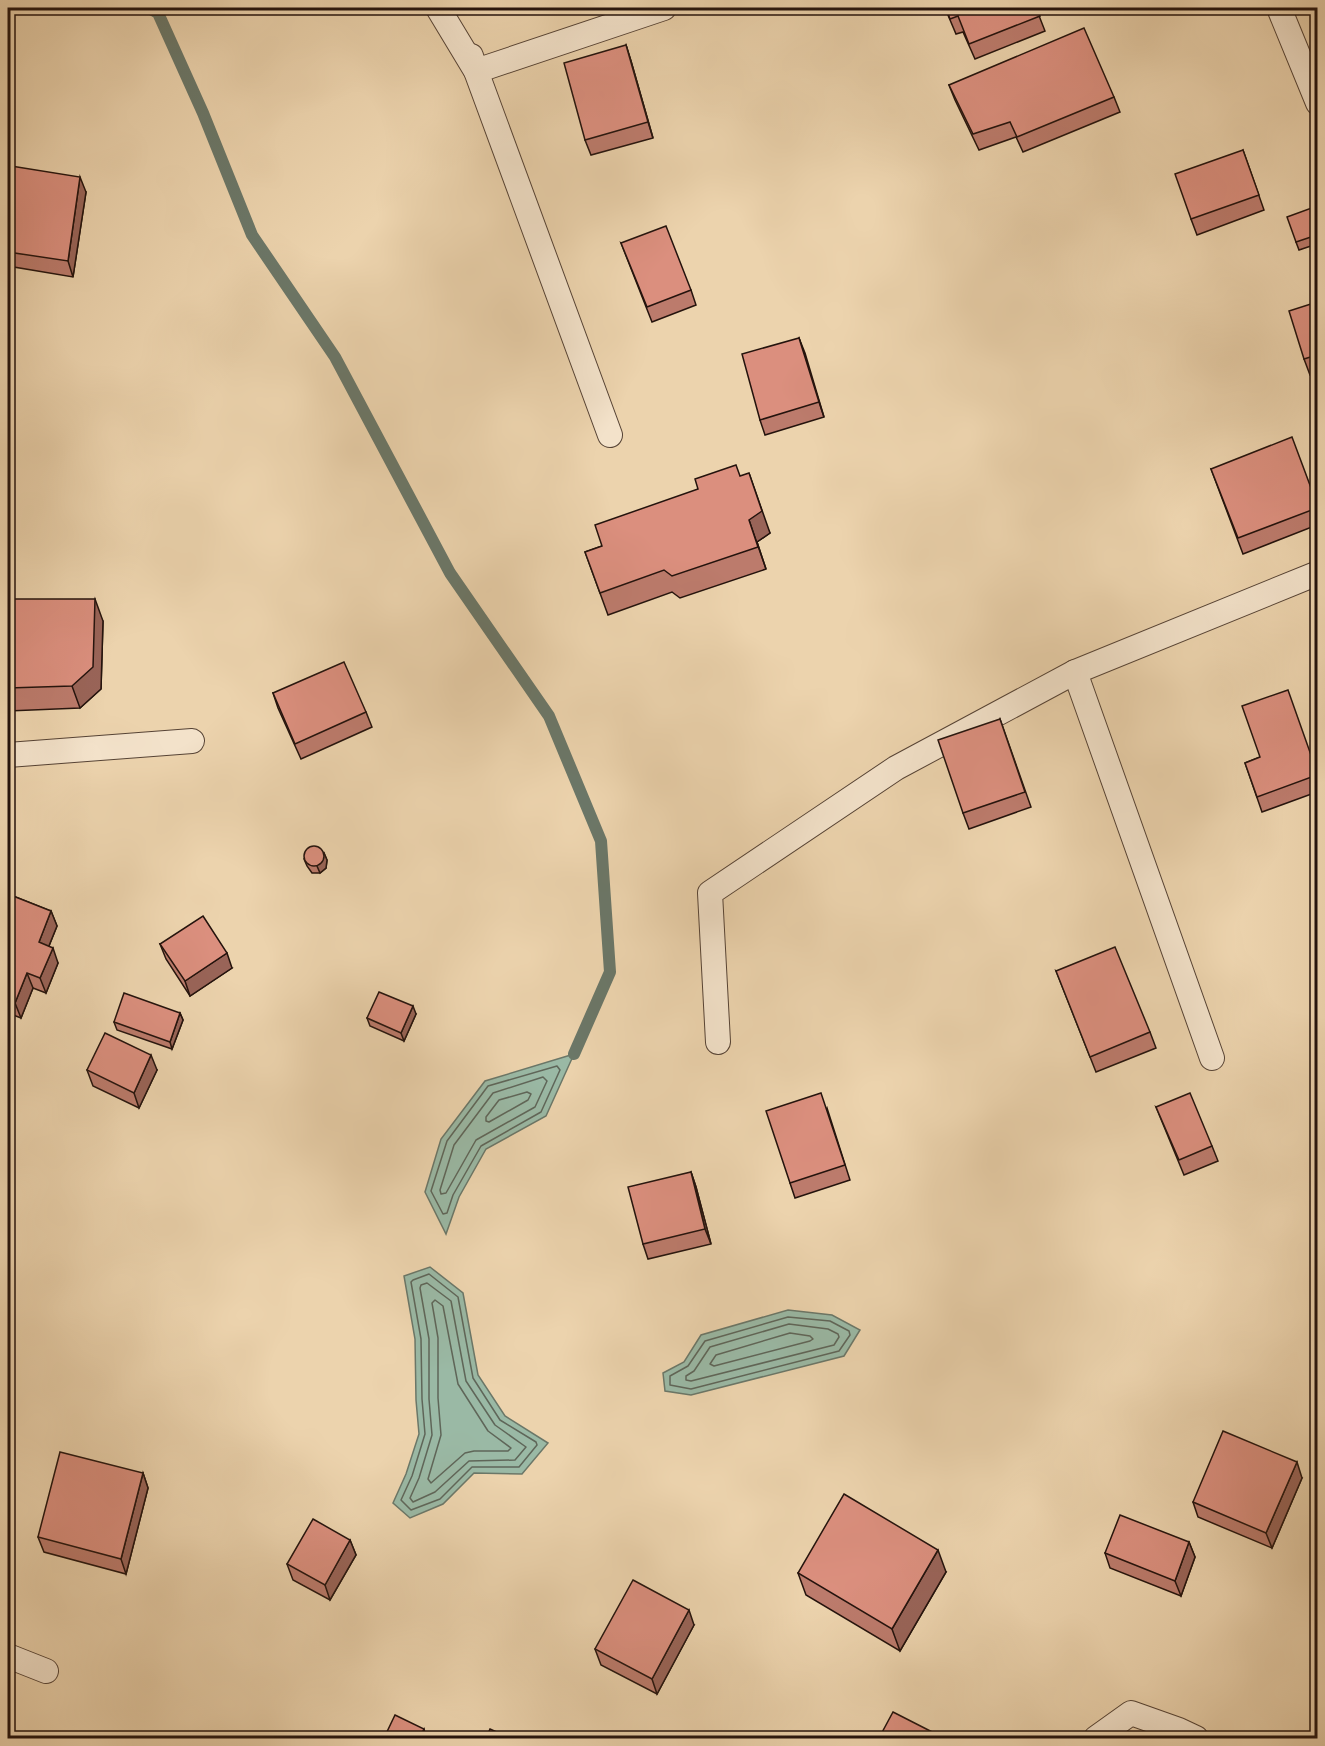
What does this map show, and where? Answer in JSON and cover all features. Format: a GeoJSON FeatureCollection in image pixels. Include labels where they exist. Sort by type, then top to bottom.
{"type":"FeatureCollection","features":[{"type":"Feature","properties":{"kind":"lane"},"geometry":{"type":"LineString","coordinates":[[438,8],[476,70]]}},
{"type":"Feature","properties":{"kind":"lane"},"geometry":{"type":"LineString","coordinates":[[454,8],[610,435]]}},
{"type":"Feature","properties":{"kind":"lane"},"geometry":{"type":"LineString","coordinates":[[476,70],[664,8]]}},
{"type":"Feature","properties":{"kind":"lane"},"geometry":{"type":"LineString","coordinates":[[1280,8],[1317,103]]}},
{"type":"Feature","properties":{"kind":"lane"},"geometry":{"type":"LineString","coordinates":[[718,1042],[710,893],[896,768],[1075,672],[1317,573]]}},
{"type":"Feature","properties":{"kind":"lane"},"geometry":{"type":"LineString","coordinates":[[1075,672],[1212,1058]]}},
{"type":"Feature","properties":{"kind":"lane"},"geometry":{"type":"LineString","coordinates":[[8,755],[192,741]]}},
{"type":"Feature","properties":{"kind":"lane"},"geometry":{"type":"LineString","coordinates":[[8,1656],[46,1671]]}},
{"type":"Feature","properties":{"kind":"lane"},"geometry":{"type":"LineString","coordinates":[[1096,1738],[1131,1713],[1196,1738]]}},
{"type":"Feature","properties":{"kind":"water"},"geometry":{"type":"Polygon","coordinates":[[[574,1054],[546,1116],[486,1149],[459,1197],[446,1234],[425,1192],[441,1139],[485,1081],[574,1054]]]}},
{"type":"Feature","properties":{"kind":"water"},"geometry":{"type":"Polygon","coordinates":[[[430,1267],[463,1293],[478,1375],[505,1416],[548,1443],[522,1474],[474,1473],[443,1504],[410,1518],[393,1503],[406,1474],[419,1434],[415,1339],[404,1276],[430,1267]]]}},
{"type":"Feature","properties":{"kind":"water"},"geometry":{"type":"Polygon","coordinates":[[[788,1310],[832,1315],[860,1330],[844,1356],[691,1395],[665,1391],[663,1373],[684,1362],[701,1335],[788,1310]]]}},
{"type":"Feature","properties":{"kind":"building"},"geometry":{"type":"Polygon","coordinates":[[[946,8],[1036,8],[1040,16],[969,44],[958,16],[950,19],[946,8]]]}},
{"type":"Feature","properties":{"kind":"building"},"geometry":{"type":"Polygon","coordinates":[[[1084,28],[1114,97],[1017,137],[1010,122],[973,134],[949,85],[1084,28]]]}},
{"type":"Feature","properties":{"kind":"building"},"geometry":{"type":"Polygon","coordinates":[[[626,45],[648,122],[585,140],[564,63],[626,45]]]}},
{"type":"Feature","properties":{"kind":"building"},"geometry":{"type":"Polygon","coordinates":[[[1243,150],[1259,195],[1191,219],[1175,174],[1243,150]]]}},
{"type":"Feature","properties":{"kind":"building"},"geometry":{"type":"Polygon","coordinates":[[[11,166],[80,177],[68,261],[8,252],[8,188],[11,166]]]}},
{"type":"Feature","properties":{"kind":"building"},"geometry":{"type":"Polygon","coordinates":[[[1317,206],[1317,235],[1296,242],[1287,217],[1317,206]]]}},
{"type":"Feature","properties":{"kind":"building"},"geometry":{"type":"Polygon","coordinates":[[[666,226],[691,290],[647,307],[621,243],[666,226]]]}},
{"type":"Feature","properties":{"kind":"building"},"geometry":{"type":"Polygon","coordinates":[[[1317,302],[1317,355],[1304,359],[1289,311],[1317,302]]]}},
{"type":"Feature","properties":{"kind":"building"},"geometry":{"type":"Polygon","coordinates":[[[799,338],[819,402],[760,420],[742,354],[799,338]]]}},
{"type":"Feature","properties":{"kind":"building"},"geometry":{"type":"Polygon","coordinates":[[[1292,437],[1317,508],[1238,538],[1211,469],[1292,437]]]}},
{"type":"Feature","properties":{"kind":"building"},"geometry":{"type":"Polygon","coordinates":[[[736,465],[740,476],[749,473],[762,511],[749,520],[758,547],[672,576],[664,570],[600,593],[585,552],[602,546],[595,525],[698,489],[695,479],[736,465]]]}},
{"type":"Feature","properties":{"kind":"building"},"geometry":{"type":"Polygon","coordinates":[[[8,599],[95,599],[93,667],[72,686],[8,688],[8,599]]]}},
{"type":"Feature","properties":{"kind":"building"},"geometry":{"type":"Polygon","coordinates":[[[344,662],[366,712],[295,744],[273,693],[344,662]]]}},
{"type":"Feature","properties":{"kind":"building"},"geometry":{"type":"Polygon","coordinates":[[[1288,690],[1317,775],[1257,797],[1245,763],[1260,757],[1242,706],[1288,690]]]}},
{"type":"Feature","properties":{"kind":"building"},"geometry":{"type":"Polygon","coordinates":[[[1000,719],[1025,792],[963,813],[938,740],[1000,719]]]}},
{"type":"Feature","properties":{"kind":"building"},"geometry":{"type":"Polygon","coordinates":[[[314,846],[321,849],[324,856],[321,863],[314,866],[307,863],[304,856],[307,849],[314,846]]]}},
{"type":"Feature","properties":{"kind":"building"},"geometry":{"type":"Polygon","coordinates":[[[8,894],[51,911],[39,942],[53,948],[40,978],[27,973],[15,1003],[8,1000],[8,894]]]}},
{"type":"Feature","properties":{"kind":"building"},"geometry":{"type":"Polygon","coordinates":[[[203,916],[227,953],[185,981],[160,944],[203,916]]]}},
{"type":"Feature","properties":{"kind":"building"},"geometry":{"type":"Polygon","coordinates":[[[1115,947],[1150,1032],[1090,1057],[1056,971],[1115,947]]]}},
{"type":"Feature","properties":{"kind":"building"},"geometry":{"type":"Polygon","coordinates":[[[379,992],[413,1006],[401,1033],[367,1018],[379,992]]]}},
{"type":"Feature","properties":{"kind":"building"},"geometry":{"type":"Polygon","coordinates":[[[124,993],[180,1013],[170,1042],[114,1022],[124,993]]]}},
{"type":"Feature","properties":{"kind":"building"},"geometry":{"type":"Polygon","coordinates":[[[105,1033],[151,1055],[134,1093],[87,1070],[105,1033]]]}},
{"type":"Feature","properties":{"kind":"building"},"geometry":{"type":"Polygon","coordinates":[[[821,1093],[845,1165],[790,1183],[766,1111],[821,1093]]]}},
{"type":"Feature","properties":{"kind":"building"},"geometry":{"type":"Polygon","coordinates":[[[1190,1093],[1212,1146],[1179,1160],[1156,1107],[1190,1093]]]}},
{"type":"Feature","properties":{"kind":"building"},"geometry":{"type":"Polygon","coordinates":[[[691,1172],[705,1229],[643,1244],[628,1187],[691,1172]]]}},
{"type":"Feature","properties":{"kind":"building"},"geometry":{"type":"Polygon","coordinates":[[[1223,1431],[1297,1462],[1266,1533],[1193,1502],[1223,1431]]]}},
{"type":"Feature","properties":{"kind":"building"},"geometry":{"type":"Polygon","coordinates":[[[60,1452],[143,1473],[121,1559],[38,1537],[60,1452]]]}},
{"type":"Feature","properties":{"kind":"building"},"geometry":{"type":"Polygon","coordinates":[[[844,1494],[938,1550],[892,1629],[798,1573],[844,1494]]]}},
{"type":"Feature","properties":{"kind":"building"},"geometry":{"type":"Polygon","coordinates":[[[1120,1515],[1189,1542],[1175,1581],[1105,1553],[1120,1515]]]}},
{"type":"Feature","properties":{"kind":"building"},"geometry":{"type":"Polygon","coordinates":[[[313,1519],[350,1540],[325,1585],[287,1564],[313,1519]]]}},
{"type":"Feature","properties":{"kind":"building"},"geometry":{"type":"Polygon","coordinates":[[[633,1580],[689,1610],[652,1679],[595,1649],[633,1580]]]}},
{"type":"Feature","properties":{"kind":"building"},"geometry":{"type":"Polygon","coordinates":[[[893,1712],[944,1738],[879,1738],[893,1712]]]}},
{"type":"Feature","properties":{"kind":"building"},"geometry":{"type":"Polygon","coordinates":[[[395,1715],[424,1729],[419,1738],[384,1738],[395,1715]]]}},
{"type":"Feature","properties":{"kind":"building"},"geometry":{"type":"Polygon","coordinates":[[[490,1729],[510,1738],[486,1738],[490,1729]]]}},
{"type":"Feature","properties":{"kind":"waterway"},"geometry":{"type":"LineString","coordinates":[[149,8],[158,13],[203,113],[252,235],[335,357],[450,573],[549,716],[601,841],[610,972],[574,1054]]}}]}
